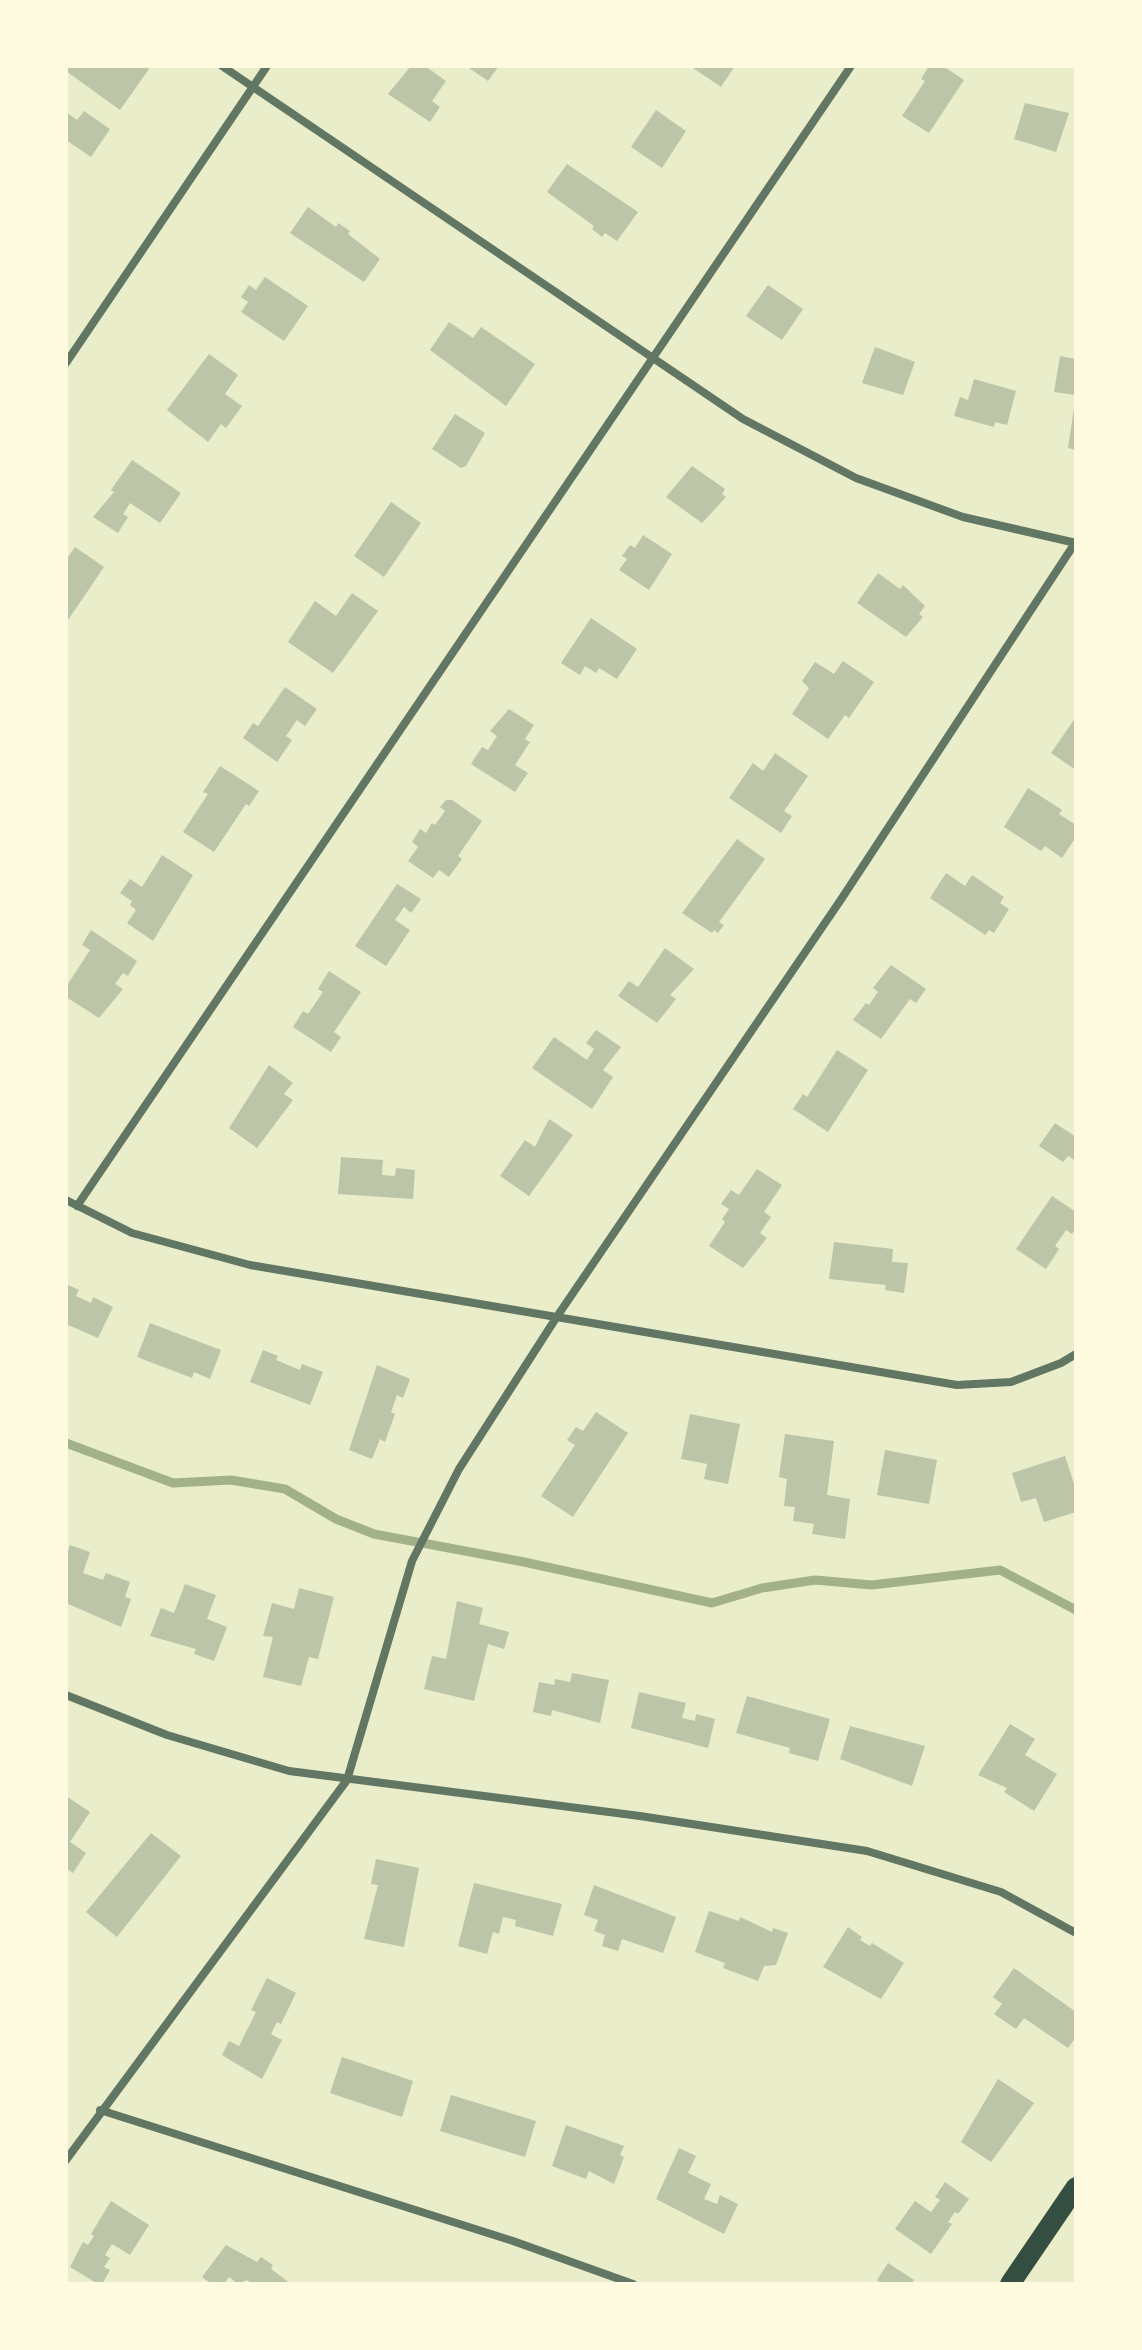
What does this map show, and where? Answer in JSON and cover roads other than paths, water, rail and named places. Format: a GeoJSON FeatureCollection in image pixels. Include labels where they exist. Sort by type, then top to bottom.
{"type":"FeatureCollection","features":[{"type":"Feature","properties":{"kind":"main road"},"geometry":{"type":"LineString","coordinates":[[1010,2284],[1076,2187]]}},
{"type":"Feature","properties":{"kind":"street"},"geometry":{"type":"LineString","coordinates":[[66,2160],[347,1780],[412,1561],[471,1449],[556,1318],[842,898],[1076,543],[963,517],[856,478],[743,419],[222,66]]}},
{"type":"Feature","properties":{"kind":"street"},"geometry":{"type":"LineString","coordinates":[[66,363],[267,66]]}},
{"type":"Feature","properties":{"kind":"street"},"geometry":{"type":"LineString","coordinates":[[77,1206],[851,66]]}},
{"type":"Feature","properties":{"kind":"street"},"geometry":{"type":"LineString","coordinates":[[66,1200],[132,1233],[220,1259],[967,1386],[1023,1379],[1076,1354]]}},
{"type":"Feature","properties":{"kind":"street"},"geometry":{"type":"LineString","coordinates":[[66,1695],[236,1757],[289,1771],[640,1816],[867,1851],[1001,1892],[1076,1933]]}},
{"type":"Feature","properties":{"kind":"street"},"geometry":{"type":"LineString","coordinates":[[100,2110],[513,2241],[633,2284]]}},
{"type":"Feature","properties":{"kind":"waterway"},"geometry":{"type":"LineString","coordinates":[[66,1443],[173,1483],[231,1480],[285,1489],[336,1519],[374,1534],[524,1562],[712,1603],[762,1588],[815,1580],[872,1585],[1000,1570],[1076,1610]]}}]}
